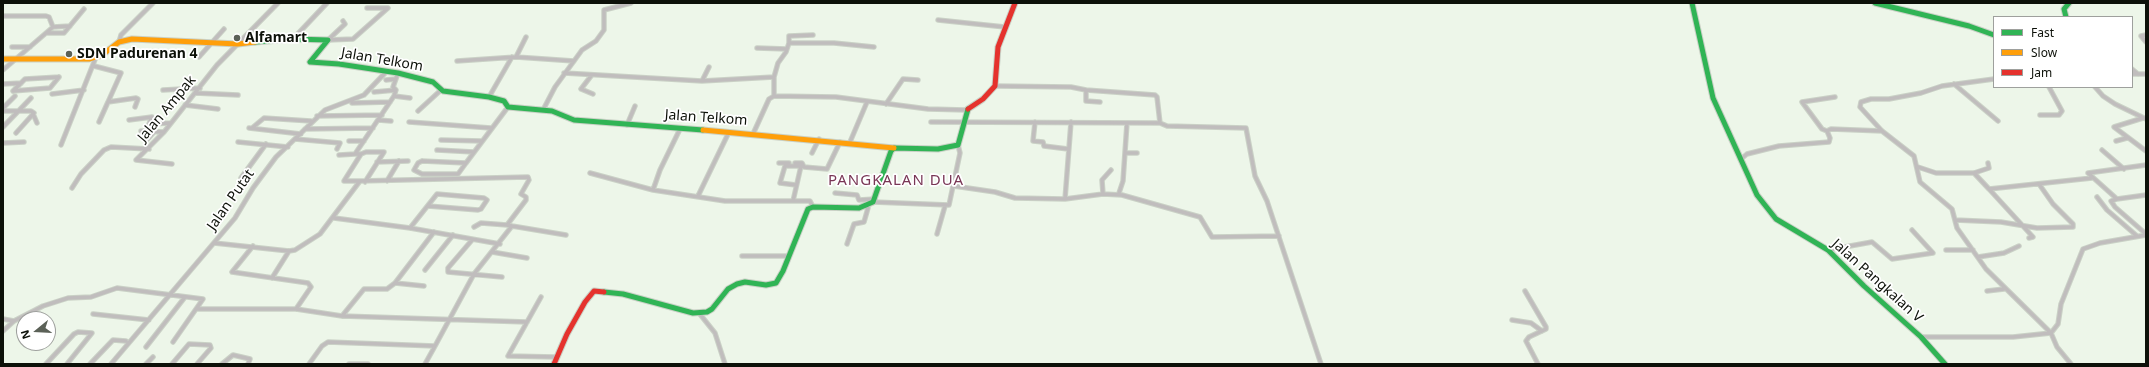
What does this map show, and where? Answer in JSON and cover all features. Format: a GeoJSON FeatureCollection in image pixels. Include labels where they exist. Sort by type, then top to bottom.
{"type":"FeatureCollection","features":[{"type":"Feature","properties":{"kind":"street"},"geometry":{"type":"LineString","coordinates":[[119,42],[121,35],[153,3]]}},
{"type":"Feature","properties":{"kind":"street","name":"Jalan Ampak"},"geometry":{"type":"LineString","coordinates":[[172,164],[137,162],[137,159],[149,149],[164,132],[217,65],[278,3]]}},
{"type":"Feature","properties":{"kind":"street"},"geometry":{"type":"LineString","coordinates":[[293,40],[327,3]]}},
{"type":"Feature","properties":{"kind":"street"},"geometry":{"type":"LineString","coordinates":[[328,40],[353,39],[387,9],[385,7],[387,3]]}},
{"type":"Feature","properties":{"kind":"street"},"geometry":{"type":"LineString","coordinates":[[543,110],[564,73],[582,50],[596,41],[604,30],[602,15],[604,10],[631,3]]}},
{"type":"Feature","properties":{"kind":"street"},"geometry":{"type":"LineString","coordinates":[[753,134],[769,99],[774,96],[836,97],[928,109],[966,110],[986,96],[995,86],[997,52],[1015,3]]}},
{"type":"Feature","properties":{"kind":"street","name":"Jalan Pangkalan V"},"geometry":{"type":"LineString","coordinates":[[1692,3],[1713,98],[1754,190],[1771,214],[1782,224],[1828,250],[1864,286],[1921,337],[1945,364]]}},
{"type":"Feature","properties":{"kind":"street"},"geometry":{"type":"LineString","coordinates":[[1875,3],[1962,24],[1993,34]]}},
{"type":"Feature","properties":{"kind":"street"},"geometry":{"type":"LineString","coordinates":[[2066,16],[2064,9],[2069,3]]}},
{"type":"Feature","properties":{"kind":"street"},"geometry":{"type":"LineString","coordinates":[[367,8],[385,7]]}},
{"type":"Feature","properties":{"kind":"street"},"geometry":{"type":"LineString","coordinates":[[47,33],[64,33],[84,9]]}},
{"type":"Feature","properties":{"kind":"street"},"geometry":{"type":"LineString","coordinates":[[3,16],[46,16],[49,17],[53,27]]}},
{"type":"Feature","properties":{"kind":"street"},"geometry":{"type":"LineString","coordinates":[[938,20],[1005,27]]}},
{"type":"Feature","properties":{"kind":"street"},"geometry":{"type":"LineString","coordinates":[[328,40],[345,24],[342,21]]}},
{"type":"Feature","properties":{"kind":"street"},"geometry":{"type":"LineString","coordinates":[[3,70],[53,27],[70,26]]}},
{"type":"Feature","properties":{"kind":"street"},"geometry":{"type":"LineString","coordinates":[[199,57],[224,29]]}},
{"type":"Feature","properties":{"kind":"street"},"geometry":{"type":"LineString","coordinates":[[774,96],[774,77],[778,63],[787,49],[789,36],[813,35]]}},
{"type":"Feature","properties":{"kind":"street"},"geometry":{"type":"LineString","coordinates":[[2146,35],[2141,36],[2146,42]]}},
{"type":"Feature","properties":{"kind":"street"},"geometry":{"type":"LineString","coordinates":[[489,97],[526,36]]}},
{"type":"Feature","properties":{"kind":"street","name":"Jalan Telkom"},"geometry":{"type":"LineString","coordinates":[[3,59],[72,60],[96,57],[119,42],[139,39],[238,44],[293,40],[328,40]]}},
{"type":"Feature","properties":{"kind":"street","name":"Jalan Telkom"},"geometry":{"type":"LineString","coordinates":[[328,40],[310,62],[339,64],[398,73],[433,82],[441,90],[489,97],[504,101],[508,107],[552,111],[574,120],[819,139],[894,148],[938,149],[958,145]]}},
{"type":"Feature","properties":{"kind":"street"},"geometry":{"type":"LineString","coordinates":[[789,43],[834,43],[874,47]]}},
{"type":"Feature","properties":{"kind":"street"},"geometry":{"type":"LineString","coordinates":[[12,47],[30,47]]}},
{"type":"Feature","properties":{"kind":"street"},"geometry":{"type":"LineString","coordinates":[[757,48],[787,49]]}},
{"type":"Feature","properties":{"kind":"street"},"geometry":{"type":"LineString","coordinates":[[61,145],[94,66],[96,57]]}},
{"type":"Feature","properties":{"kind":"street"},"geometry":{"type":"LineString","coordinates":[[457,61],[514,57],[574,61]]}},
{"type":"Feature","properties":{"kind":"street"},"geometry":{"type":"LineString","coordinates":[[94,66],[121,74],[99,122]]}},
{"type":"Feature","properties":{"kind":"street"},"geometry":{"type":"LineString","coordinates":[[702,81],[709,67]]}},
{"type":"Feature","properties":{"kind":"street"},"geometry":{"type":"LineString","coordinates":[[2133,69],[2138,74]]}},
{"type":"Feature","properties":{"kind":"street","name":"Jalan Putat"},"geometry":{"type":"LineString","coordinates":[[111,364],[214,243],[244,204],[266,169],[317,116],[332,106],[364,95],[386,72]]}},
{"type":"Feature","properties":{"kind":"street"},"geometry":{"type":"LineString","coordinates":[[355,154],[394,96],[396,90],[393,87],[398,73]]}},
{"type":"Feature","properties":{"kind":"street"},"geometry":{"type":"LineString","coordinates":[[564,73],[591,76],[702,81],[774,77]]}},
{"type":"Feature","properties":{"kind":"street"},"geometry":{"type":"LineString","coordinates":[[2133,74],[2146,74]]}},
{"type":"Feature","properties":{"kind":"street"},"geometry":{"type":"LineString","coordinates":[[591,76],[581,90],[593,94]]}},
{"type":"Feature","properties":{"kind":"street"},"geometry":{"type":"LineString","coordinates":[[3,84],[21,83],[25,79],[59,77],[50,88],[14,91],[21,83]]}},
{"type":"Feature","properties":{"kind":"street"},"geometry":{"type":"LineString","coordinates":[[386,80],[395,79]]}},
{"type":"Feature","properties":{"kind":"street"},"geometry":{"type":"LineString","coordinates":[[886,104],[903,79],[918,80]]}},
{"type":"Feature","properties":{"kind":"street"},"geometry":{"type":"LineString","coordinates":[[1993,79],[1954,84],[1913,95],[1889,99],[1871,99],[1861,102],[1860,107],[1882,131],[1914,156],[1918,167],[1916,171],[1920,182],[1949,206],[1957,228],[1986,269],[2004,289],[2050,333],[2057,347],[2071,364]]}},
{"type":"Feature","properties":{"kind":"street"},"geometry":{"type":"LineString","coordinates":[[1954,84],[1998,121]]}},
{"type":"Feature","properties":{"kind":"street"},"geometry":{"type":"LineString","coordinates":[[995,86],[1066,87],[1155,95],[1157,97],[1160,123]]}},
{"type":"Feature","properties":{"kind":"street"},"geometry":{"type":"LineString","coordinates":[[163,90],[200,88]]}},
{"type":"Feature","properties":{"kind":"street"},"geometry":{"type":"LineString","coordinates":[[2040,115],[2059,115],[2062,111],[2050,88]]}},
{"type":"Feature","properties":{"kind":"street"},"geometry":{"type":"LineString","coordinates":[[2097,88],[2109,100],[2144,119]]}},
{"type":"Feature","properties":{"kind":"street"},"geometry":{"type":"LineString","coordinates":[[52,94],[84,90]]}},
{"type":"Feature","properties":{"kind":"street"},"geometry":{"type":"LineString","coordinates":[[374,92],[396,90]]}},
{"type":"Feature","properties":{"kind":"street"},"geometry":{"type":"LineString","coordinates":[[418,111],[441,90]]}},
{"type":"Feature","properties":{"kind":"street"},"geometry":{"type":"LineString","coordinates":[[1086,90],[1086,100],[1100,102]]}},
{"type":"Feature","properties":{"kind":"street"},"geometry":{"type":"LineString","coordinates":[[195,93],[226,93],[238,95]]}},
{"type":"Feature","properties":{"kind":"street"},"geometry":{"type":"LineString","coordinates":[[3,108],[15,96]]}},
{"type":"Feature","properties":{"kind":"street"},"geometry":{"type":"LineString","coordinates":[[394,96],[410,98]]}},
{"type":"Feature","properties":{"kind":"street"},"geometry":{"type":"LineString","coordinates":[[1835,97],[1802,102],[1822,129],[1827,131],[1837,128],[1882,131]]}},
{"type":"Feature","properties":{"kind":"street"},"geometry":{"type":"LineString","coordinates":[[3,127],[31,98]]}},
{"type":"Feature","properties":{"kind":"street"},"geometry":{"type":"LineString","coordinates":[[108,102],[138,98],[135,107]]}},
{"type":"Feature","properties":{"kind":"street"},"geometry":{"type":"LineString","coordinates":[[352,103],[390,102]]}},
{"type":"Feature","properties":{"kind":"street"},"geometry":{"type":"LineString","coordinates":[[850,142],[866,102]]}},
{"type":"Feature","properties":{"kind":"street"},"geometry":{"type":"LineString","coordinates":[[185,105],[218,109]]}},
{"type":"Feature","properties":{"kind":"street"},"geometry":{"type":"LineString","coordinates":[[627,125],[635,106]]}},
{"type":"Feature","properties":{"kind":"street"},"geometry":{"type":"LineString","coordinates":[[466,163],[422,161],[418,163],[414,170],[422,174],[456,175],[466,163],[491,128],[508,107]]}},
{"type":"Feature","properties":{"kind":"street"},"geometry":{"type":"LineString","coordinates":[[835,193],[857,195],[859,200],[945,206],[950,203],[960,152],[958,145],[966,110]]}},
{"type":"Feature","properties":{"kind":"street"},"geometry":{"type":"LineString","coordinates":[[3,111],[33,112],[37,123]]}},
{"type":"Feature","properties":{"kind":"street"},"geometry":{"type":"LineString","coordinates":[[317,116],[382,115]]}},
{"type":"Feature","properties":{"kind":"street"},"geometry":{"type":"LineString","coordinates":[[16,133],[34,116]]}},
{"type":"Feature","properties":{"kind":"street"},"geometry":{"type":"LineString","coordinates":[[129,120],[152,117],[149,124],[170,123]]}},
{"type":"Feature","properties":{"kind":"street"},"geometry":{"type":"LineString","coordinates":[[301,134],[250,128],[264,118],[311,122]]}},
{"type":"Feature","properties":{"kind":"street"},"geometry":{"type":"LineString","coordinates":[[2144,119],[2114,127],[2146,151]]}},
{"type":"Feature","properties":{"kind":"street"},"geometry":{"type":"LineString","coordinates":[[378,120],[391,121]]}},
{"type":"Feature","properties":{"kind":"street"},"geometry":{"type":"LineString","coordinates":[[409,122],[491,128]]}},
{"type":"Feature","properties":{"kind":"street"},"geometry":{"type":"LineString","coordinates":[[931,122],[963,124],[1034,122],[1160,123],[1167,126],[1180,127],[1246,128],[1255,176],[1268,201],[1278,236],[1321,364]]}},
{"type":"Feature","properties":{"kind":"street"},"geometry":{"type":"LineString","coordinates":[[1034,122],[1033,141],[1043,142],[1044,146],[1068,149]]}},
{"type":"Feature","properties":{"kind":"street"},"geometry":{"type":"LineString","coordinates":[[1065,199],[1071,122]]}},
{"type":"Feature","properties":{"kind":"street"},"geometry":{"type":"LineString","coordinates":[[1119,193],[1123,180],[1127,123]]}},
{"type":"Feature","properties":{"kind":"street"},"geometry":{"type":"LineString","coordinates":[[305,129],[373,128]]}},
{"type":"Feature","properties":{"kind":"street"},"geometry":{"type":"LineString","coordinates":[[653,190],[660,170],[680,129]]}},
{"type":"Feature","properties":{"kind":"street"},"geometry":{"type":"LineString","coordinates":[[141,131],[164,132]]}},
{"type":"Feature","properties":{"kind":"street"},"geometry":{"type":"LineString","coordinates":[[1741,158],[1747,154],[1785,145],[1829,142],[1830,138],[1827,131]]}},
{"type":"Feature","properties":{"kind":"street"},"geometry":{"type":"LineString","coordinates":[[146,141],[154,132]]}},
{"type":"Feature","properties":{"kind":"street"},"geometry":{"type":"LineString","coordinates":[[698,196],[729,132]]}},
{"type":"Feature","properties":{"kind":"street"},"geometry":{"type":"LineString","coordinates":[[2116,140],[2127,138]]}},
{"type":"Feature","properties":{"kind":"street"},"geometry":{"type":"LineString","coordinates":[[295,139],[340,143],[336,149]]}},
{"type":"Feature","properties":{"kind":"street"},"geometry":{"type":"LineString","coordinates":[[812,153],[819,139]]}},
{"type":"Feature","properties":{"kind":"street"},"geometry":{"type":"LineString","coordinates":[[441,140],[482,141]]}},
{"type":"Feature","properties":{"kind":"street"},"geometry":{"type":"LineString","coordinates":[[349,141],[364,141]]}},
{"type":"Feature","properties":{"kind":"street"},"geometry":{"type":"LineString","coordinates":[[3,143],[24,142]]}},
{"type":"Feature","properties":{"kind":"street"},"geometry":{"type":"LineString","coordinates":[[238,142],[288,146]]}},
{"type":"Feature","properties":{"kind":"street"},"geometry":{"type":"LineString","coordinates":[[779,163],[801,163],[804,166],[827,169],[830,166],[840,142]]}},
{"type":"Feature","properties":{"kind":"street"},"geometry":{"type":"LineString","coordinates":[[241,178],[266,144]]}},
{"type":"Feature","properties":{"kind":"street"},"geometry":{"type":"LineString","coordinates":[[72,188],[81,174],[104,150],[111,147],[149,149]]}},
{"type":"Feature","properties":{"kind":"street"},"geometry":{"type":"LineString","coordinates":[[554,364],[566,334],[594,291],[624,294],[699,314],[712,310],[728,289],[737,284],[745,282],[766,285],[776,283],[789,256],[806,211],[813,207],[859,208],[874,201],[891,151],[894,148]]}},
{"type":"Feature","properties":{"kind":"street"},"geometry":{"type":"LineString","coordinates":[[437,150],[474,152]]}},
{"type":"Feature","properties":{"kind":"street"},"geometry":{"type":"LineString","coordinates":[[2102,150],[2124,169]]}},
{"type":"Feature","properties":{"kind":"street"},"geometry":{"type":"LineString","coordinates":[[339,155],[383,151],[366,182]]}},
{"type":"Feature","properties":{"kind":"street"},"geometry":{"type":"LineString","coordinates":[[1125,153],[1137,154]]}},
{"type":"Feature","properties":{"kind":"street"},"geometry":{"type":"LineString","coordinates":[[362,154],[344,181],[366,182],[528,177],[521,194],[522,197],[526,197],[526,200],[506,226]]}},
{"type":"Feature","properties":{"kind":"street"},"geometry":{"type":"LineString","coordinates":[[377,162],[408,160]]}},
{"type":"Feature","properties":{"kind":"street"},"geometry":{"type":"LineString","coordinates":[[387,181],[399,161]]}},
{"type":"Feature","properties":{"kind":"street"},"geometry":{"type":"LineString","coordinates":[[1918,167],[1936,173],[1974,173],[1986,170],[1989,168],[1988,164]]}},
{"type":"Feature","properties":{"kind":"street"},"geometry":{"type":"LineString","coordinates":[[2117,199],[2088,173],[2146,165]]}},
{"type":"Feature","properties":{"kind":"street"},"geometry":{"type":"LineString","coordinates":[[793,201],[801,166],[785,166],[780,183],[796,185]]}},
{"type":"Feature","properties":{"kind":"street"},"geometry":{"type":"LineString","coordinates":[[1103,194],[1102,180],[1112,170]]}},
{"type":"Feature","properties":{"kind":"street"},"geometry":{"type":"LineString","coordinates":[[590,173],[653,190],[717,200],[744,202],[810,201],[813,207]]}},
{"type":"Feature","properties":{"kind":"street"},"geometry":{"type":"LineString","coordinates":[[1974,173],[2024,226],[2032,237],[2029,238]]}},
{"type":"Feature","properties":{"kind":"street"},"geometry":{"type":"LineString","coordinates":[[1989,189],[2092,178]]}},
{"type":"Feature","properties":{"kind":"street"},"geometry":{"type":"LineString","coordinates":[[272,278],[289,251],[316,238],[334,218],[360,182]]}},
{"type":"Feature","properties":{"kind":"street"},"geometry":{"type":"LineString","coordinates":[[1955,220],[2001,222],[2024,226],[2066,228],[2074,226],[2053,204],[2039,184]]}},
{"type":"Feature","properties":{"kind":"street"},"geometry":{"type":"LineString","coordinates":[[954,186],[995,192],[1015,198],[1065,199],[1103,194],[1122,195],[1200,217],[1212,237],[1278,236]]}},
{"type":"Feature","properties":{"kind":"street"},"geometry":{"type":"LineString","coordinates":[[410,228],[435,195],[439,194],[484,198],[487,200],[478,210],[428,206]]}},
{"type":"Feature","properties":{"kind":"street"},"geometry":{"type":"LineString","coordinates":[[2145,196],[2111,201],[2115,207],[2146,235]]}},
{"type":"Feature","properties":{"kind":"street"},"geometry":{"type":"LineString","coordinates":[[2097,197],[2106,209],[2137,236]]}},
{"type":"Feature","properties":{"kind":"street"},"geometry":{"type":"LineString","coordinates":[[847,244],[854,224],[864,222],[868,208],[866,206]]}},
{"type":"Feature","properties":{"kind":"street"},"geometry":{"type":"LineString","coordinates":[[937,234],[945,206]]}},
{"type":"Feature","properties":{"kind":"street"},"geometry":{"type":"LineString","coordinates":[[2106,209],[2115,207]]}},
{"type":"Feature","properties":{"kind":"street"},"geometry":{"type":"LineString","coordinates":[[334,218],[410,228],[500,244]]}},
{"type":"Feature","properties":{"kind":"street"},"geometry":{"type":"LineString","coordinates":[[474,227],[481,223],[512,226],[566,235]]}},
{"type":"Feature","properties":{"kind":"street"},"geometry":{"type":"LineString","coordinates":[[425,364],[474,274],[500,244],[512,226]]}},
{"type":"Feature","properties":{"kind":"street"},"geometry":{"type":"LineString","coordinates":[[1828,250],[1872,242],[1892,259],[1933,253],[1912,230]]}},
{"type":"Feature","properties":{"kind":"street"},"geometry":{"type":"LineString","coordinates":[[342,316],[364,289],[387,289],[395,283],[434,232]]}},
{"type":"Feature","properties":{"kind":"street"},"geometry":{"type":"LineString","coordinates":[[425,270],[453,235]]}},
{"type":"Feature","properties":{"kind":"street"},"geometry":{"type":"LineString","coordinates":[[1921,337],[2013,337],[2050,333],[2058,324],[2061,304],[2083,249],[2095,244],[2146,235]]}},
{"type":"Feature","properties":{"kind":"street"},"geometry":{"type":"LineString","coordinates":[[472,240],[447,271],[502,277]]}},
{"type":"Feature","properties":{"kind":"street"},"geometry":{"type":"LineString","coordinates":[[214,243],[254,246],[289,251]]}},
{"type":"Feature","properties":{"kind":"street"},"geometry":{"type":"LineString","coordinates":[[254,246],[232,272],[311,285],[296,309]]}},
{"type":"Feature","properties":{"kind":"street"},"geometry":{"type":"LineString","coordinates":[[1978,257],[2004,253],[2019,246]]}},
{"type":"Feature","properties":{"kind":"street"},"geometry":{"type":"LineString","coordinates":[[1946,250],[1973,250]]}},
{"type":"Feature","properties":{"kind":"street"},"geometry":{"type":"LineString","coordinates":[[492,252],[527,258]]}},
{"type":"Feature","properties":{"kind":"street"},"geometry":{"type":"LineString","coordinates":[[742,256],[789,256]]}},
{"type":"Feature","properties":{"kind":"street"},"geometry":{"type":"LineString","coordinates":[[395,283],[424,286]]}},
{"type":"Feature","properties":{"kind":"street"},"geometry":{"type":"LineString","coordinates":[[3,331],[14,321],[31,311],[55,301],[91,297],[117,288],[203,299],[173,342]]}},
{"type":"Feature","properties":{"kind":"street"},"geometry":{"type":"LineString","coordinates":[[1987,291],[2004,289]]}},
{"type":"Feature","properties":{"kind":"street"},"geometry":{"type":"LineString","coordinates":[[1525,291],[1546,327],[1542,331],[1528,337],[1526,341],[1539,363]]}},
{"type":"Feature","properties":{"kind":"street"},"geometry":{"type":"LineString","coordinates":[[146,347],[185,297]]}},
{"type":"Feature","properties":{"kind":"street"},"geometry":{"type":"LineString","coordinates":[[541,298],[508,356],[556,358]]}},
{"type":"Feature","properties":{"kind":"street"},"geometry":{"type":"LineString","coordinates":[[197,309],[296,309],[342,316],[527,322]]}},
{"type":"Feature","properties":{"kind":"street"},"geometry":{"type":"LineString","coordinates":[[93,314],[149,320]]}},
{"type":"Feature","properties":{"kind":"street"},"geometry":{"type":"LineString","coordinates":[[699,314],[715,333],[725,364]]}},
{"type":"Feature","properties":{"kind":"street"},"geometry":{"type":"LineString","coordinates":[[3,319],[14,321]]}},
{"type":"Feature","properties":{"kind":"street"},"geometry":{"type":"LineString","coordinates":[[1512,320],[1531,323],[1542,331]]}},
{"type":"Feature","properties":{"kind":"street"},"geometry":{"type":"LineString","coordinates":[[46,364],[74,334],[78,332],[92,333],[67,364]]}},
{"type":"Feature","properties":{"kind":"street"},"geometry":{"type":"LineString","coordinates":[[90,364],[111,341],[116,339],[126,341]]}},
{"type":"Feature","properties":{"kind":"street"},"geometry":{"type":"LineString","coordinates":[[309,364],[322,346],[328,342],[435,346]]}},
{"type":"Feature","properties":{"kind":"street"},"geometry":{"type":"LineString","coordinates":[[172,364],[189,344],[210,345],[211,348],[197,364]]}},
{"type":"Feature","properties":{"kind":"street"},"geometry":{"type":"LineString","coordinates":[[222,364],[233,355],[250,359],[248,364]]}},
{"type":"Feature","properties":{"kind":"street"},"geometry":{"type":"LineString","coordinates":[[146,364],[153,357]]}},
{"type":"Feature","properties":{"kind":"street"},"geometry":{"type":"LineString","coordinates":[[349,364],[368,364]]}},
{"type":"Feature","properties":{"kind":"traffic: fast"},"geometry":{"type":"LineString","coordinates":[[1692,3],[1713,98],[1757,195],[1776,219],[1828,250],[1864,286],[1921,337],[1945,364]]}},
{"type":"Feature","properties":{"kind":"traffic: fast"},"geometry":{"type":"LineString","coordinates":[[1875,3],[1969,26],[1993,35]]}},
{"type":"Feature","properties":{"kind":"traffic: fast"},"geometry":{"type":"LineString","coordinates":[[2066,16],[2064,9],[2069,3]]}},
{"type":"Feature","properties":{"kind":"traffic: fast"},"geometry":{"type":"LineString","coordinates":[[255,42],[293,39],[328,40],[310,62],[339,64],[398,73],[433,82],[443,91],[489,97],[504,101],[508,107],[552,111],[574,120],[703,130]]}},
{"type":"Feature","properties":{"kind":"traffic: fast"},"geometry":{"type":"LineString","coordinates":[[604,292],[623,294],[693,313],[707,312],[712,309],[728,289],[737,284],[745,282],[766,285],[776,283],[783,271],[808,209],[813,207],[859,208],[873,202],[891,151],[894,148],[938,149],[958,145],[968,109]]}},
{"type":"Feature","properties":{"kind":"traffic: slow"},"geometry":{"type":"LineString","coordinates":[[3,59],[89,59],[102,55],[119,42],[132,39],[238,44],[255,42]]}},
{"type":"Feature","properties":{"kind":"traffic: slow"},"geometry":{"type":"LineString","coordinates":[[703,130],[894,148]]}},
{"type":"Feature","properties":{"kind":"traffic: jam"},"geometry":{"type":"LineString","coordinates":[[968,109],[983,99],[995,86],[998,47],[1015,3]]}},
{"type":"Feature","properties":{"kind":"traffic: jam"},"geometry":{"type":"LineString","coordinates":[[554,364],[567,334],[585,302],[594,291],[604,292]]}},
{"type":"Feature","properties":{"kind":"place","name":"Alfamart"},"geometry":{"type":"Point","coordinates":[237,38]}},
{"type":"Feature","properties":{"kind":"place","name":"SDN Padurenan 4"},"geometry":{"type":"Point","coordinates":[69,54]}},
{"type":"Feature","properties":{"kind":"district","name":"PANGKALAN DUA"},"geometry":{"type":"Point","coordinates":[896,181]}}]}
